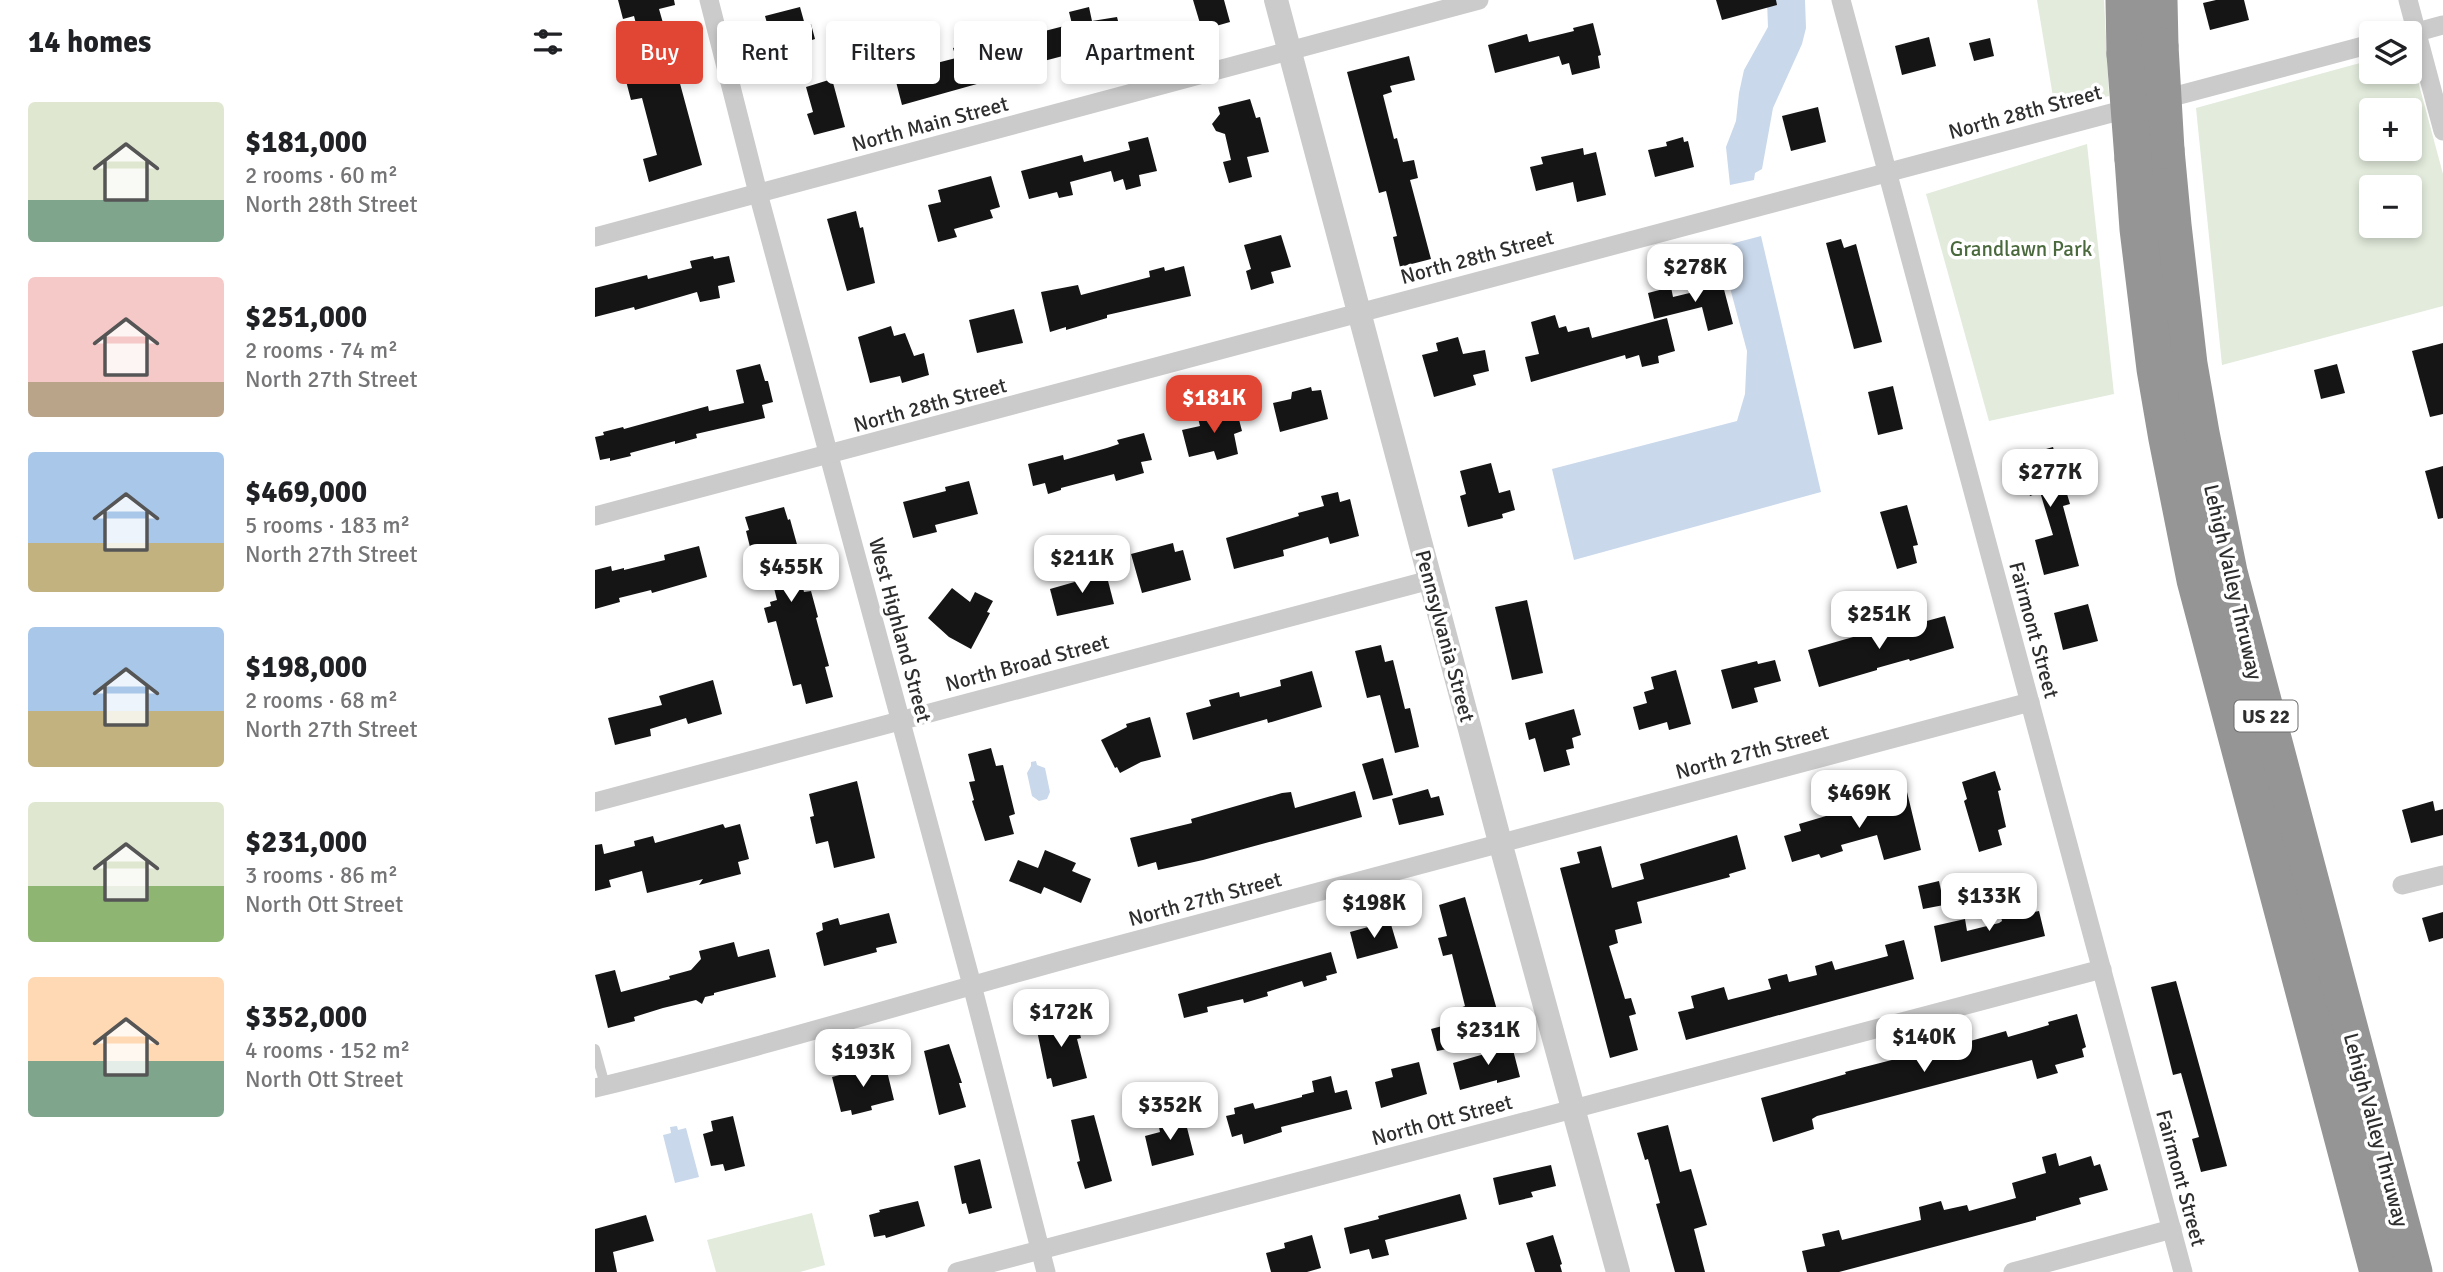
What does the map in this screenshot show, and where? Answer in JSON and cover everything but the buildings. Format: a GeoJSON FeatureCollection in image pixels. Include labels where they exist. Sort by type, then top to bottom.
{"type":"FeatureCollection","features":[{"type":"Feature","properties":{"kind":"highway","name":"Lehigh Valley Thruway"},"geometry":{"type":"LineString","coordinates":[[2124,0],[2143,50],[2149,154],[2138,229],[2155,369],[2195,580],[2378,1272]]}},
{"type":"Feature","properties":{"kind":"highway","name":"Lehigh Valley Thruway"},"geometry":{"type":"LineString","coordinates":[[2143,50],[2159,0]]}},
{"type":"Feature","properties":{"kind":"highway","name":"Lehigh Valley Thruway"},"geometry":{"type":"LineString","coordinates":[[2149,154],[2175,248],[2189,364],[2229,572],[2414,1272]]}},
{"type":"Feature","properties":{"kind":"street","name":"West Highland Street"},"geometry":{"type":"LineString","coordinates":[[709,0],[758,193],[902,720],[1046,1272]]}},
{"type":"Feature","properties":{"kind":"street","name":"Pennsylvania Street"},"geometry":{"type":"LineString","coordinates":[[1276,0],[1500,842],[1618,1272]]}},
{"type":"Feature","properties":{"kind":"street","name":"North Main Street"},"geometry":{"type":"LineString","coordinates":[[595,237],[1479,0]]}},
{"type":"Feature","properties":{"kind":"street","name":"Fairmont Street"},"geometry":{"type":"LineString","coordinates":[[1841,0],[2183,1272]]}},
{"type":"Feature","properties":{"kind":"street"},"geometry":{"type":"LineString","coordinates":[[2407,0],[2411,21]]}},
{"type":"Feature","properties":{"kind":"street"},"geometry":{"type":"LineString","coordinates":[[2422,31],[2443,25]]}},
{"type":"Feature","properties":{"kind":"street","name":"North 28th Street"},"geometry":{"type":"LineString","coordinates":[[595,516],[2359,47]]}},
{"type":"Feature","properties":{"kind":"street"},"geometry":{"type":"LineString","coordinates":[[2422,62],[2443,131]]}},
{"type":"Feature","properties":{"kind":"street","name":"North Broad Street"},"geometry":{"type":"LineString","coordinates":[[595,802],[1430,580]]}},
{"type":"Feature","properties":{"kind":"street","name":"North 27th Street"},"geometry":{"type":"LineString","coordinates":[[600,1087],[1500,842],[2030,702]]}},
{"type":"Feature","properties":{"kind":"street"},"geometry":{"type":"LineString","coordinates":[[2402,885],[2443,875]]}},
{"type":"Feature","properties":{"kind":"street","name":"North Ott Street"},"geometry":{"type":"LineString","coordinates":[[957,1272],[2102,969]]}},
{"type":"Feature","properties":{"kind":"street"},"geometry":{"type":"LineString","coordinates":[[2014,1272],[2172,1230]]}},
{"type":"Feature","properties":{"kind":"lane"},"geometry":{"type":"LineString","coordinates":[[595,1049],[600,1087]]}},
{"type":"Feature","properties":{"kind":"green space"},"geometry":{"type":"Polygon","coordinates":[[[2037,0],[2104,0],[2109,96],[2055,109],[2037,0]]]}},
{"type":"Feature","properties":{"kind":"green space"},"geometry":{"type":"Polygon","coordinates":[[[2359,63],[2359,84],[2419,84],[2443,174],[2443,306],[2222,365],[2196,108],[2359,63]]]}},
{"type":"Feature","properties":{"kind":"green space","name":"Grandlawn Park"},"geometry":{"type":"Polygon","coordinates":[[[2087,144],[2114,394],[1989,421],[1926,194],[2087,144]]]}},
{"type":"Feature","properties":{"kind":"green space"},"geometry":{"type":"Polygon","coordinates":[[[812,1213],[825,1265],[800,1272],[716,1272],[707,1240],[812,1213]]]}},
{"type":"Feature","properties":{"kind":"water"},"geometry":{"type":"Polygon","coordinates":[[[1767,0],[1805,0],[1806,28],[1802,44],[1773,108],[1762,169],[1755,173],[1754,180],[1730,185],[1726,147],[1736,121],[1744,70],[1768,27],[1767,0]]]}},
{"type":"Feature","properties":{"kind":"water"},"geometry":{"type":"Polygon","coordinates":[[[1761,236],[1821,492],[1574,560],[1552,469],[1737,421],[1745,394],[1747,351],[1719,247],[1761,236]]]}},
{"type":"Feature","properties":{"kind":"water"},"geometry":{"type":"Polygon","coordinates":[[[1036,761],[1037,765],[1045,768],[1050,792],[1047,799],[1039,801],[1032,796],[1027,773],[1031,762],[1036,761]]]}},
{"type":"Feature","properties":{"kind":"water"},"geometry":{"type":"Polygon","coordinates":[[[677,1126],[678,1130],[686,1128],[699,1177],[675,1183],[663,1135],[671,1133],[670,1127],[677,1126]]]}}]}
